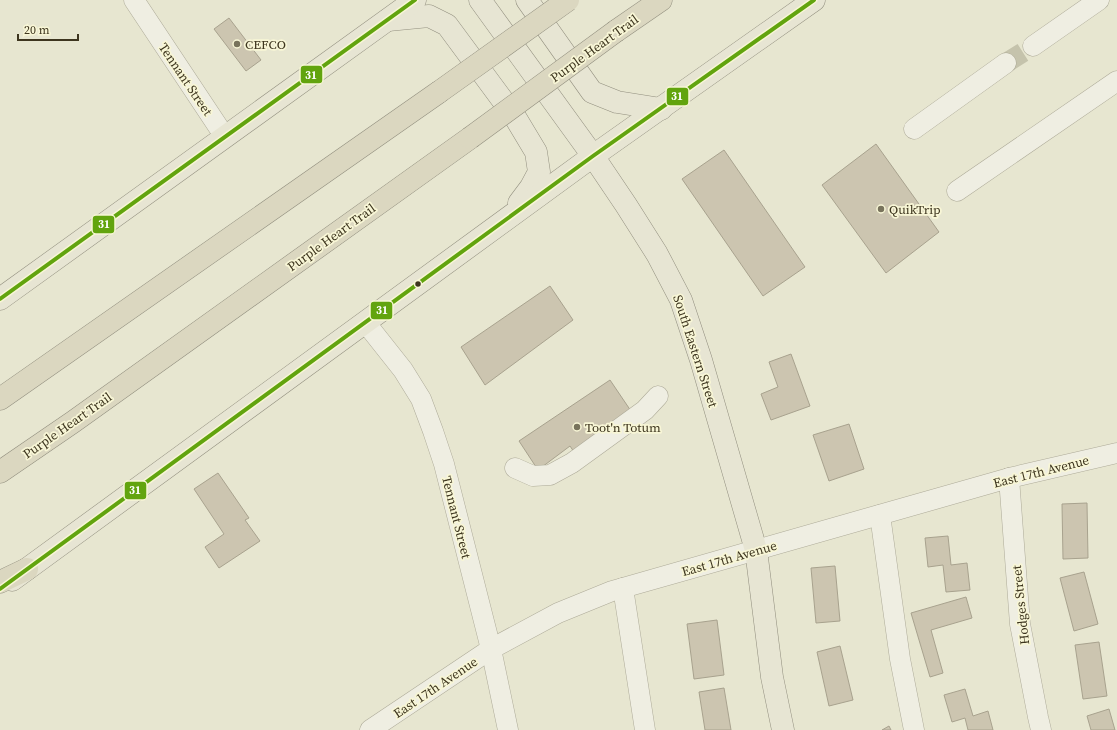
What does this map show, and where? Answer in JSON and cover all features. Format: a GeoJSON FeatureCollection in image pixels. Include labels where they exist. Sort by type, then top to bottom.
{"type":"FeatureCollection","features":[{"type":"Feature","properties":{"kind":"highway"},"geometry":{"type":"LineString","coordinates":[[0,399],[568,0]]}},
{"type":"Feature","properties":{"kind":"highway","name":"Purple Heart Trail"},"geometry":{"type":"LineString","coordinates":[[0,472],[73,422],[661,0]]}},
{"type":"Feature","properties":{"kind":"highway"},"geometry":{"type":"LineString","coordinates":[[0,582],[27,569]]}},
{"type":"Feature","properties":{"kind":"main road"},"geometry":{"type":"LineString","coordinates":[[0,299],[415,0]]}},
{"type":"Feature","properties":{"kind":"main road","name":"South Eastern Street"},"geometry":{"type":"LineString","coordinates":[[480,0],[593,156],[626,205],[657,254],[681,300],[701,360],[756,550],[772,677],[783,730]]}},
{"type":"Feature","properties":{"kind":"main road"},"geometry":{"type":"LineString","coordinates":[[527,0],[592,92],[617,102],[661,108]]}},
{"type":"Feature","properties":{"kind":"main road"},"geometry":{"type":"LineString","coordinates":[[0,589],[593,156],[814,0]]}},
{"type":"Feature","properties":{"kind":"main road"},"geometry":{"type":"LineString","coordinates":[[388,20],[429,16],[447,25],[514,117],[536,152],[539,172],[531,187],[506,219]]}},
{"type":"Feature","properties":{"kind":"street","name":"Tennant Street"},"geometry":{"type":"LineString","coordinates":[[134,0],[225,137]]}},
{"type":"Feature","properties":{"kind":"street"},"geometry":{"type":"LineString","coordinates":[[1033,46],[1099,0]]}},
{"type":"Feature","properties":{"kind":"street"},"geometry":{"type":"LineString","coordinates":[[914,129],[1006,63]]}},
{"type":"Feature","properties":{"kind":"street"},"geometry":{"type":"LineString","coordinates":[[957,191],[1117,82]]}},
{"type":"Feature","properties":{"kind":"street","name":"Tennant Street"},"geometry":{"type":"LineString","coordinates":[[365,322],[403,370],[421,398],[433,431],[444,464],[491,649],[508,730]]}},
{"type":"Feature","properties":{"kind":"street"},"geometry":{"type":"LineString","coordinates":[[515,468],[533,476],[550,475],[572,464],[645,410],[658,396]]}},
{"type":"Feature","properties":{"kind":"street","name":"East 17th Avenue"},"geometry":{"type":"LineString","coordinates":[[370,730],[491,649],[558,613],[612,592],[1009,478],[1117,453]]}},
{"type":"Feature","properties":{"kind":"street","name":"Hodges Street"},"geometry":{"type":"LineString","coordinates":[[1009,478],[1020,624],[1041,730]]}},
{"type":"Feature","properties":{"kind":"street"},"geometry":{"type":"LineString","coordinates":[[880,515],[900,659],[914,730]]}},
{"type":"Feature","properties":{"kind":"street"},"geometry":{"type":"LineString","coordinates":[[623,588],[644,730]]}},
{"type":"Feature","properties":{"kind":"building","name":"CEFCO"},"geometry":{"type":"Polygon","coordinates":[[[229,18],[261,60],[246,71],[214,29],[229,18]]]}},
{"type":"Feature","properties":{"kind":"building","name":"QuikTrip"},"geometry":{"type":"Polygon","coordinates":[[[876,144],[939,232],[886,273],[822,185],[876,144]]]}},
{"type":"Feature","properties":{"kind":"building"},"geometry":{"type":"Polygon","coordinates":[[[724,150],[805,267],[763,296],[682,179],[724,150]]]}},
{"type":"Feature","properties":{"kind":"building"},"geometry":{"type":"Polygon","coordinates":[[[550,286],[573,320],[485,385],[461,347],[550,286]]]}},
{"type":"Feature","properties":{"kind":"building"},"geometry":{"type":"Polygon","coordinates":[[[791,354],[810,406],[771,420],[761,394],[778,387],[769,362],[791,354]]]}},
{"type":"Feature","properties":{"kind":"building","name":"Toot'n Totum"},"geometry":{"type":"Polygon","coordinates":[[[610,380],[633,414],[576,455],[570,446],[538,470],[519,441],[610,380]]]}},
{"type":"Feature","properties":{"kind":"building"},"geometry":{"type":"Polygon","coordinates":[[[849,424],[864,469],[829,481],[813,435],[849,424]]]}},
{"type":"Feature","properties":{"kind":"building"},"geometry":{"type":"Polygon","coordinates":[[[218,473],[249,518],[245,520],[260,541],[219,568],[205,547],[224,534],[194,489],[218,473]]]}},
{"type":"Feature","properties":{"kind":"building"},"geometry":{"type":"Polygon","coordinates":[[[1087,503],[1088,558],[1063,559],[1062,504],[1087,503]]]}},
{"type":"Feature","properties":{"kind":"building"},"geometry":{"type":"Polygon","coordinates":[[[948,536],[951,565],[967,563],[970,590],[946,592],[943,565],[928,567],[925,538],[948,536]]]}},
{"type":"Feature","properties":{"kind":"building"},"geometry":{"type":"Polygon","coordinates":[[[835,566],[840,621],[816,623],[811,568],[835,566]]]}},
{"type":"Feature","properties":{"kind":"building"},"geometry":{"type":"Polygon","coordinates":[[[1084,572],[1098,624],[1074,631],[1060,578],[1084,572]]]}},
{"type":"Feature","properties":{"kind":"building"},"geometry":{"type":"Polygon","coordinates":[[[966,597],[972,618],[931,630],[943,673],[930,677],[911,613],[966,597]]]}},
{"type":"Feature","properties":{"kind":"building"},"geometry":{"type":"Polygon","coordinates":[[[717,620],[724,675],[694,679],[687,624],[717,620]]]}},
{"type":"Feature","properties":{"kind":"building"},"geometry":{"type":"Polygon","coordinates":[[[1099,642],[1107,696],[1083,699],[1075,645],[1099,642]]]}},
{"type":"Feature","properties":{"kind":"building"},"geometry":{"type":"Polygon","coordinates":[[[840,646],[853,700],[829,706],[817,652],[840,646]]]}},
{"type":"Feature","properties":{"kind":"building"},"geometry":{"type":"Polygon","coordinates":[[[724,688],[731,730],[705,730],[699,692],[724,688]]]}},
{"type":"Feature","properties":{"kind":"building"},"geometry":{"type":"Polygon","coordinates":[[[965,689],[973,716],[988,711],[993,730],[968,730],[965,718],[952,722],[944,695],[965,689]]]}},
{"type":"Feature","properties":{"kind":"building"},"geometry":{"type":"Polygon","coordinates":[[[1109,709],[1115,730],[1091,730],[1087,716],[1109,709]]]}},
{"type":"Feature","properties":{"kind":"building"},"geometry":{"type":"Polygon","coordinates":[[[889,726],[891,730],[882,730],[889,726]]]}},
{"type":"Feature","properties":{"kind":"tunnel"},"geometry":{"type":"LineString","coordinates":[[1006,63],[1033,46]]}},
{"type":"Feature","properties":{"kind":"transit line","name":"31"},"geometry":{"type":"LineString","coordinates":[[0,299],[415,0]]}},
{"type":"Feature","properties":{"kind":"transit line","name":"31"},"geometry":{"type":"LineString","coordinates":[[0,589],[593,156],[814,0]]}},
{"type":"Feature","properties":{"kind":"place","name":"CEFCO"},"geometry":{"type":"Point","coordinates":[237,44]}},
{"type":"Feature","properties":{"kind":"place","name":"QuikTrip"},"geometry":{"type":"Point","coordinates":[881,209]}},
{"type":"Feature","properties":{"kind":"place","name":"Toot'n Totum"},"geometry":{"type":"Point","coordinates":[577,427]}}]}
